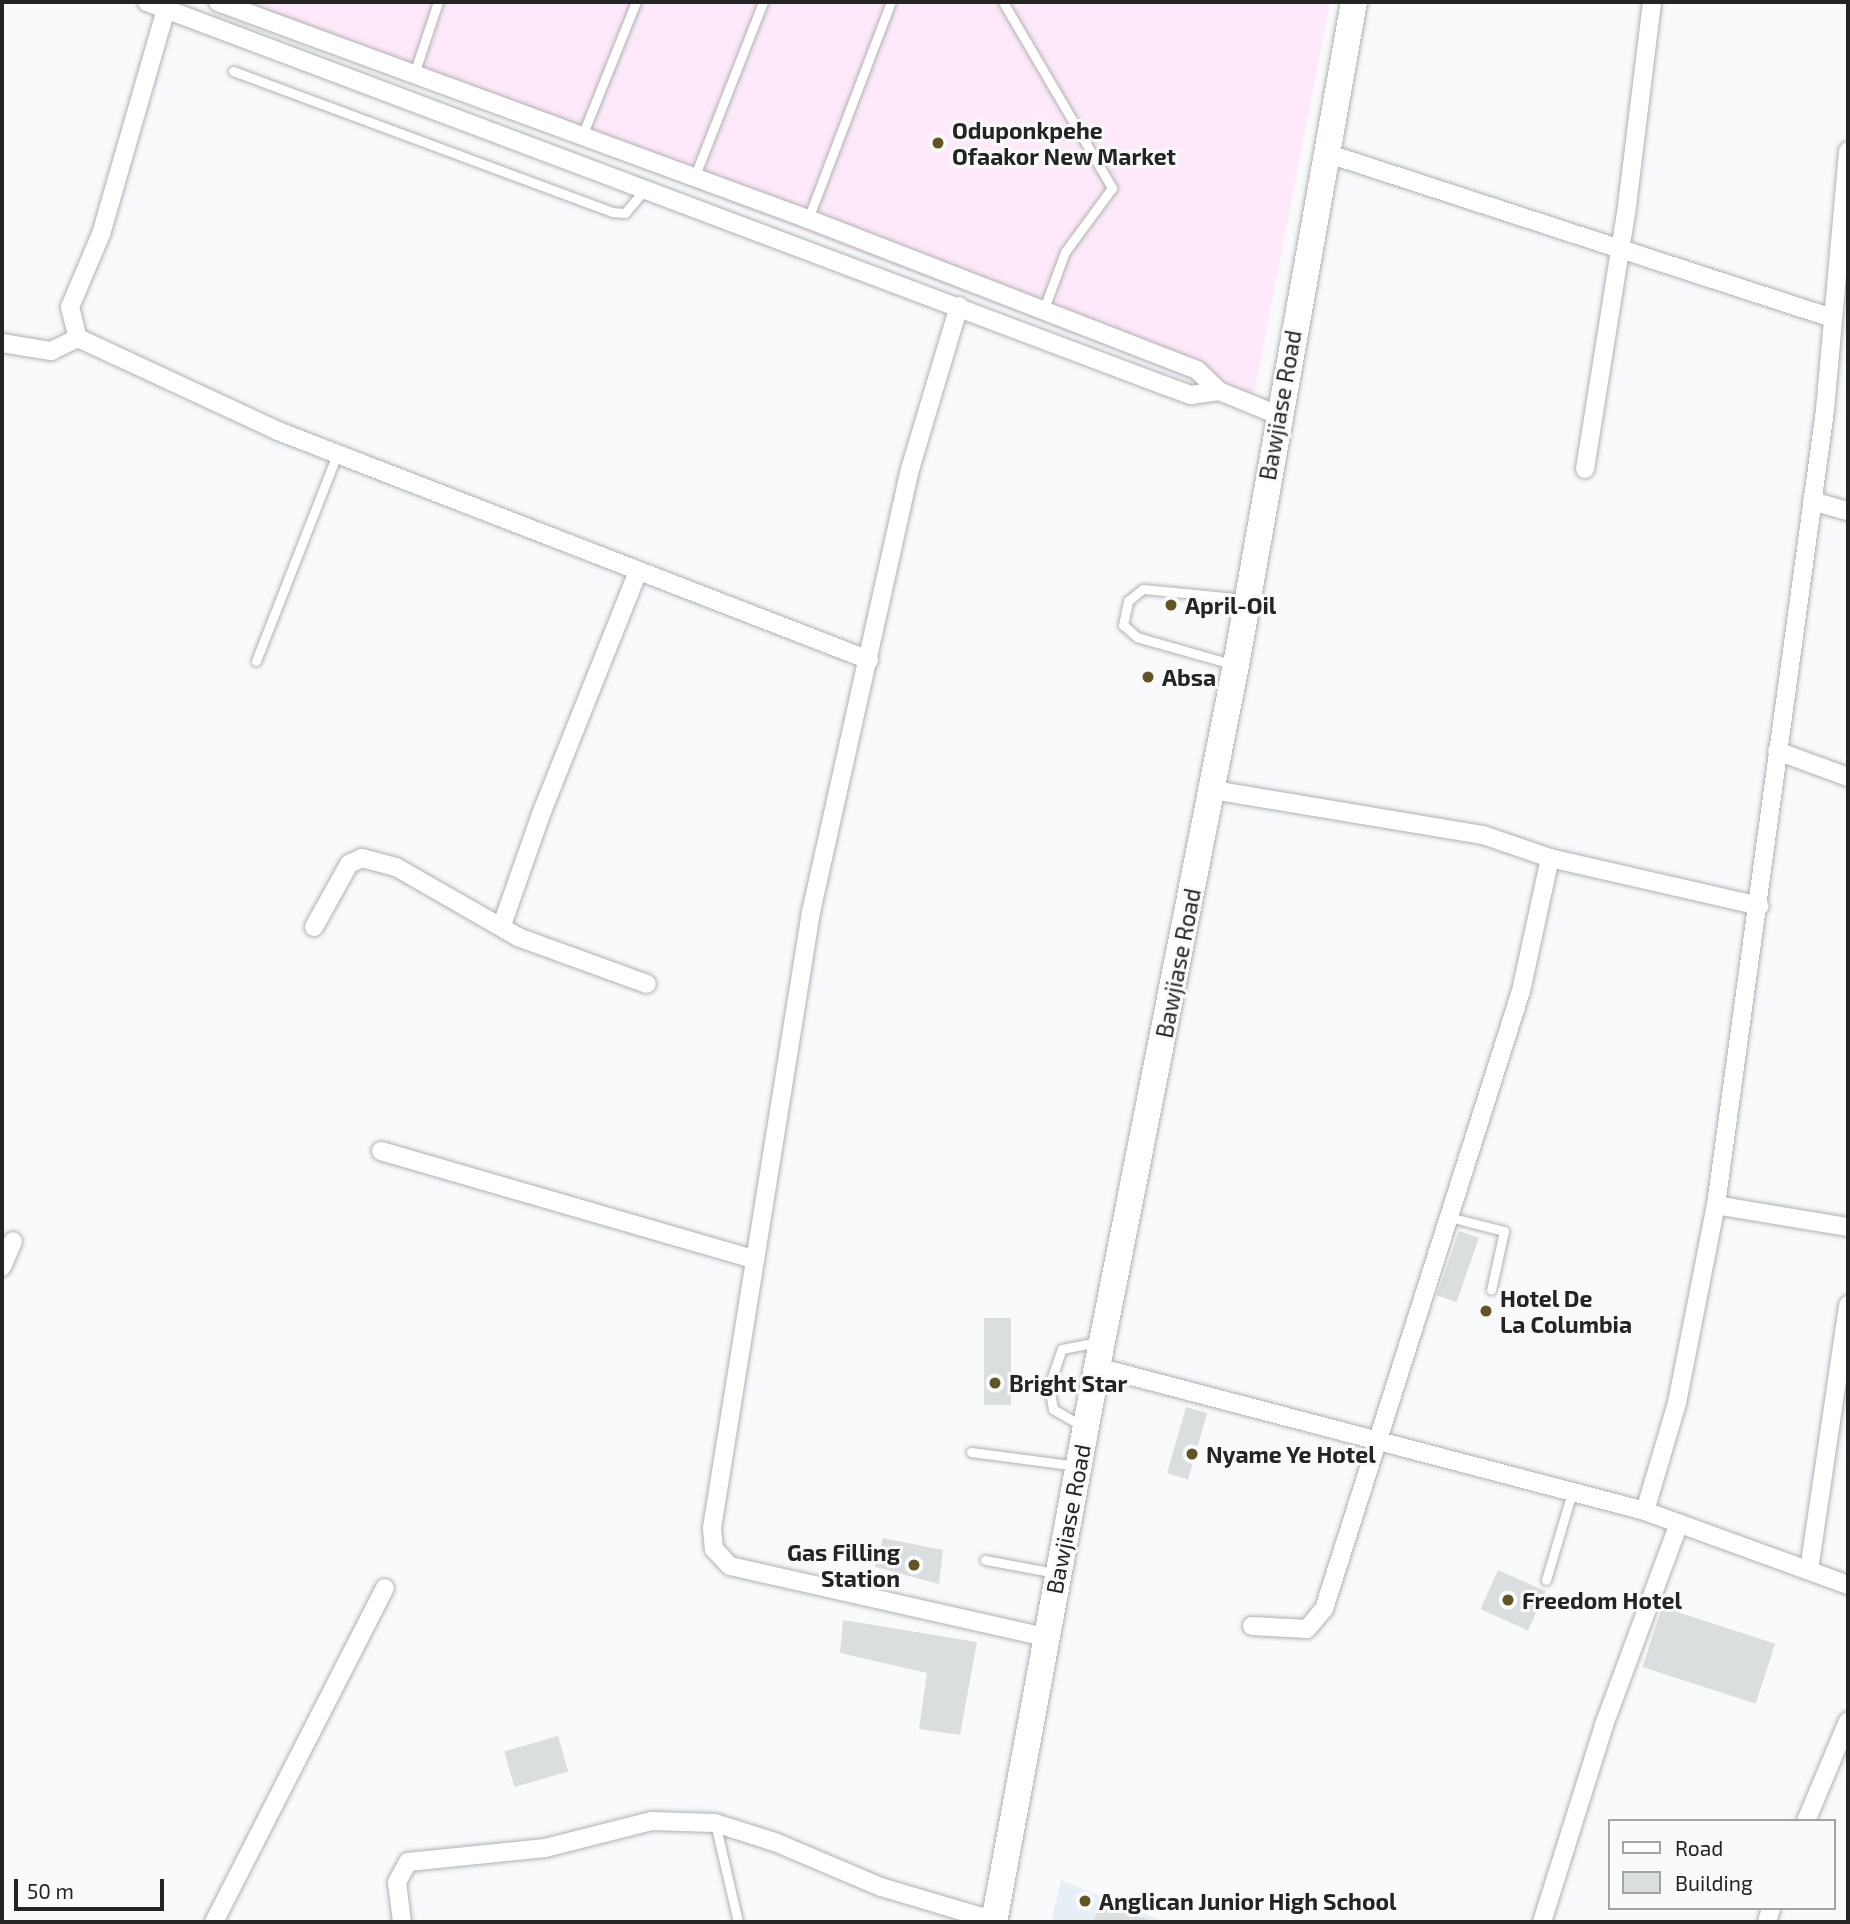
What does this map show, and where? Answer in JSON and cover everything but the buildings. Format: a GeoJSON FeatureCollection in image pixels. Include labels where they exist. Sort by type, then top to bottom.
{"type":"FeatureCollection","features":[{"type":"Feature","properties":{"kind":"main road","name":"Bawjiase Road"},"geometry":{"type":"LineString","coordinates":[[994,1922],[1085,1428],[1249,599],[1278,415],[1354,2]]}},
{"type":"Feature","properties":{"kind":"street"},"geometry":{"type":"LineString","coordinates":[[146,2],[646,187],[1191,395],[1219,391]]}},
{"type":"Feature","properties":{"kind":"street"},"geometry":{"type":"LineString","coordinates":[[218,2],[808,219],[1042,314],[1197,370],[1219,391],[1278,415]]}},
{"type":"Feature","properties":{"kind":"street"},"geometry":{"type":"LineString","coordinates":[[1585,469],[1621,248],[1652,2]]}},
{"type":"Feature","properties":{"kind":"street"},"geometry":{"type":"LineString","coordinates":[[78,338],[70,307],[101,234],[166,9]]}},
{"type":"Feature","properties":{"kind":"street"},"geometry":{"type":"LineString","coordinates":[[1645,1511],[1677,1403],[1716,1205],[1760,906],[1777,751],[1812,501],[1844,219],[1848,150]]}},
{"type":"Feature","properties":{"kind":"street"},"geometry":{"type":"LineString","coordinates":[[1326,153],[1832,318]]}},
{"type":"Feature","properties":{"kind":"street"},"geometry":{"type":"LineString","coordinates":[[959,306],[910,469],[811,912],[753,1259],[712,1528],[720,1559],[730,1566],[1045,1637]]}},
{"type":"Feature","properties":{"kind":"street"},"geometry":{"type":"LineString","coordinates":[[2,343],[51,351],[78,338],[337,454],[638,572],[751,611],[869,660]]}},
{"type":"Feature","properties":{"kind":"street"},"geometry":{"type":"LineString","coordinates":[[1812,501],[1848,511]]}},
{"type":"Feature","properties":{"kind":"street"},"geometry":{"type":"LineString","coordinates":[[502,925],[541,814],[638,572]]}},
{"type":"Feature","properties":{"kind":"street"},"geometry":{"type":"LineString","coordinates":[[1777,751],[1848,777]]}},
{"type":"Feature","properties":{"kind":"street"},"geometry":{"type":"LineString","coordinates":[[1213,790],[1483,835],[1550,858],[1760,906]]}},
{"type":"Feature","properties":{"kind":"street"},"geometry":{"type":"LineString","coordinates":[[314,927],[349,864],[362,858],[396,867],[502,925],[517,937],[647,984]]}},
{"type":"Feature","properties":{"kind":"street"},"geometry":{"type":"LineString","coordinates":[[1252,1626],[1307,1629],[1316,1621],[1379,1443],[1448,1216],[1521,991],[1550,858]]}},
{"type":"Feature","properties":{"kind":"street"},"geometry":{"type":"LineString","coordinates":[[381,1151],[753,1259]]}},
{"type":"Feature","properties":{"kind":"street"},"geometry":{"type":"LineString","coordinates":[[1716,1205],[1848,1227]]}},
{"type":"Feature","properties":{"kind":"street"},"geometry":{"type":"LineString","coordinates":[[2,1267],[13,1241]]}},
{"type":"Feature","properties":{"kind":"street"},"geometry":{"type":"LineString","coordinates":[[1809,1570],[1848,1305]]}},
{"type":"Feature","properties":{"kind":"street"},"geometry":{"type":"LineString","coordinates":[[1100,1354],[1379,1443],[1645,1511],[1848,1586]]}},
{"type":"Feature","properties":{"kind":"street"},"geometry":{"type":"LineString","coordinates":[[1542,1922],[1604,1724],[1679,1523]]}},
{"type":"Feature","properties":{"kind":"street"},"geometry":{"type":"LineString","coordinates":[[214,1922],[385,1587]]}},
{"type":"Feature","properties":{"kind":"street"},"geometry":{"type":"LineString","coordinates":[[1807,1819],[1848,1721]]}},
{"type":"Feature","properties":{"kind":"street"},"geometry":{"type":"LineString","coordinates":[[402,1922],[397,1882],[408,1862],[545,1849],[652,1821],[715,1824],[775,1842],[881,1887],[994,1922]]}},
{"type":"Feature","properties":{"kind":"lane"},"geometry":{"type":"LineString","coordinates":[[414,74],[438,2]]}},
{"type":"Feature","properties":{"kind":"lane"},"geometry":{"type":"LineString","coordinates":[[582,136],[636,2]]}},
{"type":"Feature","properties":{"kind":"lane"},"geometry":{"type":"LineString","coordinates":[[694,178],[763,2]]}},
{"type":"Feature","properties":{"kind":"lane"},"geometry":{"type":"LineString","coordinates":[[808,219],[891,2]]}},
{"type":"Feature","properties":{"kind":"lane"},"geometry":{"type":"LineString","coordinates":[[1003,2],[1112,188],[1065,252],[1042,314]]}},
{"type":"Feature","properties":{"kind":"lane"},"geometry":{"type":"LineString","coordinates":[[233,71],[612,212],[625,213],[635,206],[646,187]]}},
{"type":"Feature","properties":{"kind":"lane"},"geometry":{"type":"LineString","coordinates":[[256,661],[337,454]]}},
{"type":"Feature","properties":{"kind":"lane"},"geometry":{"type":"LineString","coordinates":[[1236,665],[1137,637],[1123,625],[1128,601],[1143,589],[1249,599]]}},
{"type":"Feature","properties":{"kind":"lane"},"geometry":{"type":"LineString","coordinates":[[1448,1216],[1504,1231],[1491,1290]]}},
{"type":"Feature","properties":{"kind":"lane"},"geometry":{"type":"LineString","coordinates":[[1085,1428],[1053,1409],[1049,1386],[1062,1349],[1100,1354]]}},
{"type":"Feature","properties":{"kind":"lane"},"geometry":{"type":"LineString","coordinates":[[971,1452],[1078,1466]]}},
{"type":"Feature","properties":{"kind":"lane"},"geometry":{"type":"LineString","coordinates":[[1546,1580],[1572,1492]]}},
{"type":"Feature","properties":{"kind":"lane"},"geometry":{"type":"LineString","coordinates":[[985,1560],[1057,1574]]}},
{"type":"Feature","properties":{"kind":"lane"},"geometry":{"type":"LineString","coordinates":[[715,1824],[738,1922]]}},
{"type":"Feature","properties":{"kind":"shaded area","name":"Oduponkpehe Ofaakor New Market"},"geometry":{"type":"Polygon","coordinates":[[[209,2],[1330,2],[1252,403],[209,2]]]}},
{"type":"Feature","properties":{"kind":"shaded area","name":"Anglican Junior High School"},"geometry":{"type":"Polygon","coordinates":[[[1061,1880],[1165,1922],[1051,1922],[1061,1880]]]}},
{"type":"Feature","properties":{"kind":"place","name":"Oduponkpehe Ofaakor New Market"},"geometry":{"type":"Point","coordinates":[938,143]}},
{"type":"Feature","properties":{"kind":"place","name":"April-Oil"},"geometry":{"type":"Point","coordinates":[1171,605]}},
{"type":"Feature","properties":{"kind":"place","name":"Absa"},"geometry":{"type":"Point","coordinates":[1148,677]}},
{"type":"Feature","properties":{"kind":"place","name":"Hotel De La Columbia"},"geometry":{"type":"Point","coordinates":[1486,1311]}},
{"type":"Feature","properties":{"kind":"place","name":"Bright Star"},"geometry":{"type":"Point","coordinates":[995,1383]}},
{"type":"Feature","properties":{"kind":"place","name":"Nyame Ye Hotel"},"geometry":{"type":"Point","coordinates":[1192,1454]}},
{"type":"Feature","properties":{"kind":"place","name":"Gas Filling Station"},"geometry":{"type":"Point","coordinates":[914,1565]}},
{"type":"Feature","properties":{"kind":"place","name":"Freedom Hotel"},"geometry":{"type":"Point","coordinates":[1508,1600]}},
{"type":"Feature","properties":{"kind":"place","name":"Anglican Junior High School"},"geometry":{"type":"Point","coordinates":[1085,1901]}}]}
